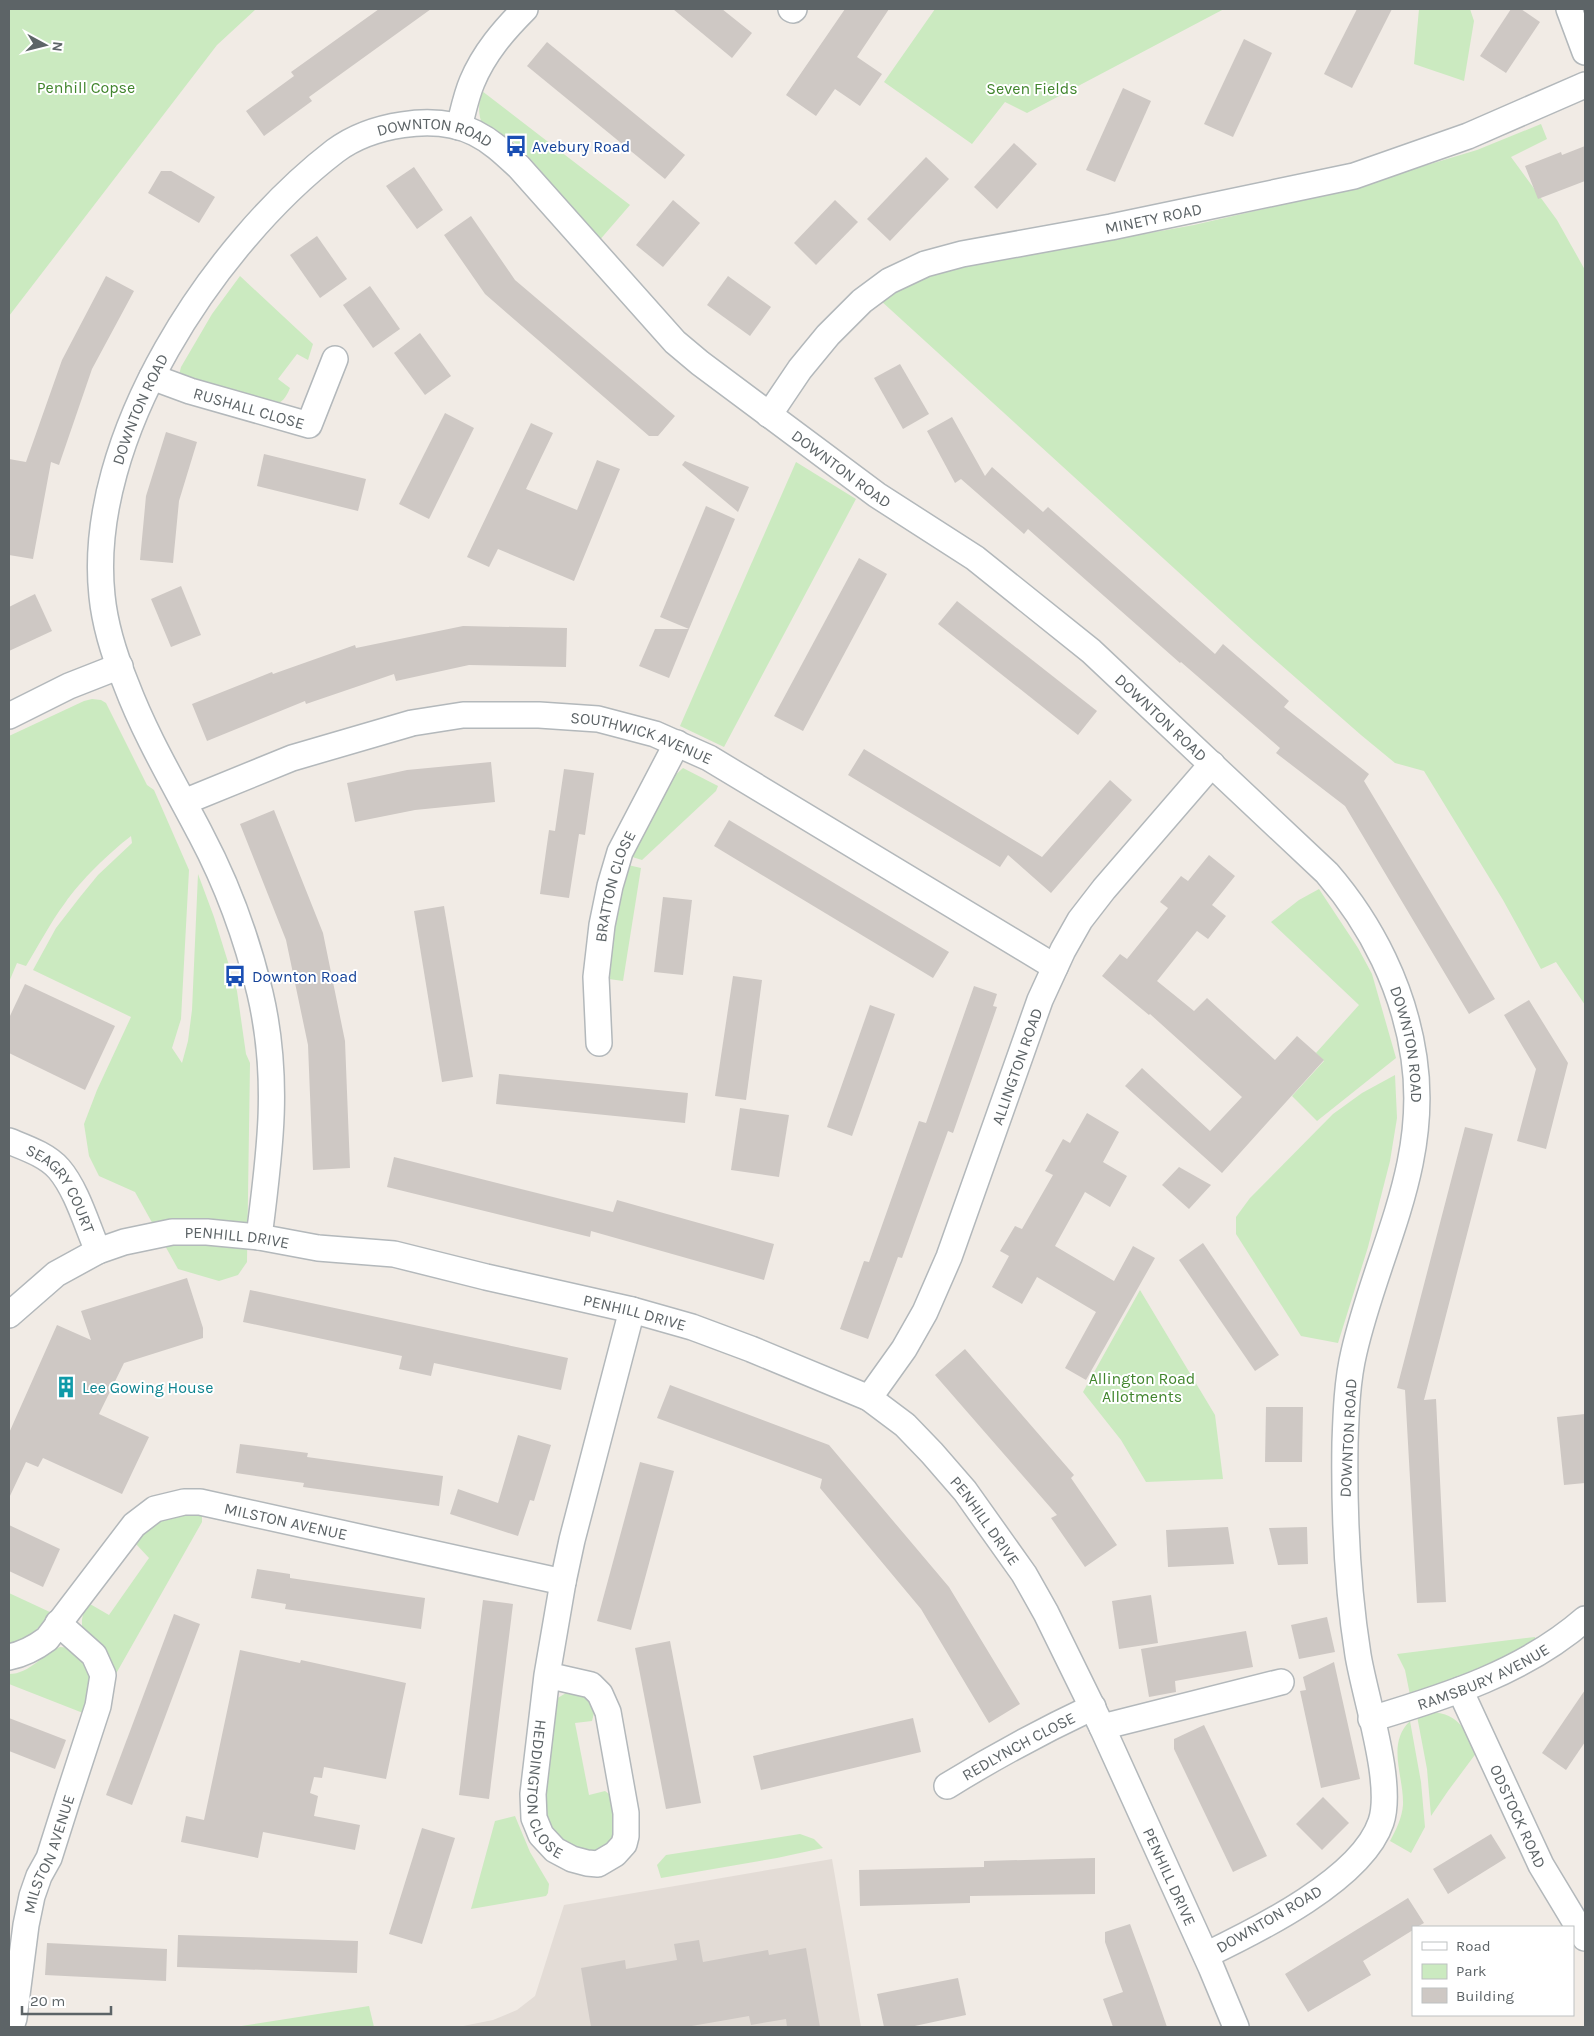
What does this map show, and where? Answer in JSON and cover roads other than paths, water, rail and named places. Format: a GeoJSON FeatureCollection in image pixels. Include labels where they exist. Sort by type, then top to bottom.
{"type":"FeatureCollection","features":[{"type":"Feature","properties":{"kind":"street"},"geometry":{"type":"LineString","coordinates":[[459,127],[472,82],[488,52],[506,28],[525,9]]}},
{"type":"Feature","properties":{"kind":"street"},"geometry":{"type":"LineString","coordinates":[[1569,9],[1585,52]]}},
{"type":"Feature","properties":{"kind":"street","name":"MINETY ROAD"},"geometry":{"type":"LineString","coordinates":[[769,415],[800,369],[828,334],[862,301],[888,281],[925,264],[962,254],[1129,223],[1354,176],[1468,136],[1585,85]]}},
{"type":"Feature","properties":{"kind":"street","name":"DOWNTON ROAD"},"geometry":{"type":"LineString","coordinates":[[259,1237],[271,1141],[272,1088],[269,1044],[260,994],[246,941],[202,837],[151,742],[125,682],[108,628],[102,596],[101,555],[106,513],[120,453],[152,377],[201,294],[229,257],[268,212],[309,171],[344,144],[366,133],[403,124],[444,124],[472,132],[496,145],[519,167],[676,342],[700,363],[872,492],[975,558],[1091,651],[1306,852],[1346,896],[1366,925],[1386,964],[1403,1010],[1414,1056],[1418,1104],[1416,1138],[1403,1196],[1354,1353],[1345,1439],[1345,1505],[1352,1607],[1358,1656],[1383,1775],[1385,1797],[1382,1821],[1371,1843],[1352,1865],[1303,1901],[1250,1933],[1206,1955]]}},
{"type":"Feature","properties":{"kind":"street","name":"RUSHALL CLOSE"},"geometry":{"type":"LineString","coordinates":[[152,377],[190,391],[308,425],[335,359]]}},
{"type":"Feature","properties":{"kind":"street"},"geometry":{"type":"LineString","coordinates":[[9,716],[69,686],[120,666]]}},
{"type":"Feature","properties":{"kind":"street","name":"SOUTHWICK AVENUE"},"geometry":{"type":"LineString","coordinates":[[184,802],[292,758],[412,723],[463,715],[539,715],[598,719],[636,728],[677,742],[709,758],[1055,966]]}},
{"type":"Feature","properties":{"kind":"street","name":"BRATTON CLOSE"},"geometry":{"type":"LineString","coordinates":[[599,1043],[596,977],[602,925],[610,886],[620,852],[677,742]]}},
{"type":"Feature","properties":{"kind":"street","name":"ALLINGTON ROAD"},"geometry":{"type":"LineString","coordinates":[[869,1398],[904,1349],[925,1312],[949,1257],[1040,1000],[1055,966],[1080,920],[1104,889],[1212,764]]}},
{"type":"Feature","properties":{"kind":"street","name":"SEAGRY COURT"},"geometry":{"type":"LineString","coordinates":[[9,1141],[42,1156],[59,1169],[72,1192],[98,1251]]}},
{"type":"Feature","properties":{"kind":"street","name":"PENHILL DRIVE"},"geometry":{"type":"LineString","coordinates":[[9,1315],[56,1274],[98,1251],[124,1242],[172,1232],[208,1232],[259,1237],[310,1247],[394,1254],[494,1280],[632,1310],[692,1327],[751,1349],[869,1398],[894,1416],[932,1453],[965,1491],[1033,1590],[1097,1717],[1206,1955],[1236,2027]]}},
{"type":"Feature","properties":{"kind":"street","name":"HEDDINGTON CLOSE"},"geometry":{"type":"LineString","coordinates":[[547,1675],[591,1685],[600,1694],[608,1712],[626,1813],[626,1836],[624,1844],[615,1854],[598,1864],[572,1859],[555,1850],[541,1835],[534,1818],[533,1794],[547,1675],[563,1582],[632,1310]]}},
{"type":"Feature","properties":{"kind":"street","name":"MILSTON AVENUE"},"geometry":{"type":"LineString","coordinates":[[9,1657],[20,1655],[35,1648],[47,1639],[58,1622],[134,1525],[155,1509],[184,1502],[200,1502],[276,1518],[563,1582]]}},
{"type":"Feature","properties":{"kind":"street","name":"RAMSBURY AVENUE"},"geometry":{"type":"LineString","coordinates":[[1371,1719],[1460,1690],[1526,1661],[1563,1638],[1585,1619]]}},
{"type":"Feature","properties":{"kind":"street","name":"MILSTON AVENUE"},"geometry":{"type":"LineString","coordinates":[[12,2023],[32,1896],[39,1876],[52,1850],[98,1706],[103,1675],[94,1655],[58,1622]]}},
{"type":"Feature","properties":{"kind":"street"},"geometry":{"type":"LineString","coordinates":[[1097,1717],[1281,1682]]}},
{"type":"Feature","properties":{"kind":"street","name":"ODSTOCK ROAD"},"geometry":{"type":"LineString","coordinates":[[1460,1690],[1541,1865],[1585,1938]]}},
{"type":"Feature","properties":{"kind":"street","name":"REDLYNCH CLOSE"},"geometry":{"type":"LineString","coordinates":[[947,1786],[1000,1754],[1097,1717]]}},
{"type":"Feature","properties":{"kind":"place","name":"Avebury Road"},"geometry":{"type":"Point","coordinates":[516,146]}},
{"type":"Feature","properties":{"kind":"place","name":"Downton Road"},"geometry":{"type":"Point","coordinates":[235,976]}},
{"type":"Feature","properties":{"kind":"place","name":"Lee Gowing House"},"geometry":{"type":"Point","coordinates":[66,1387]}},
{"type":"Feature","properties":{"kind":"park label","name":"Penhill Copse"},"geometry":{"type":"Point","coordinates":[86,87]}},
{"type":"Feature","properties":{"kind":"park label","name":"Seven Fields"},"geometry":{"type":"Point","coordinates":[1032,88]}},
{"type":"Feature","properties":{"kind":"park label","name":"Allington Road Allotments"},"geometry":{"type":"Point","coordinates":[1142,1387]}}]}
